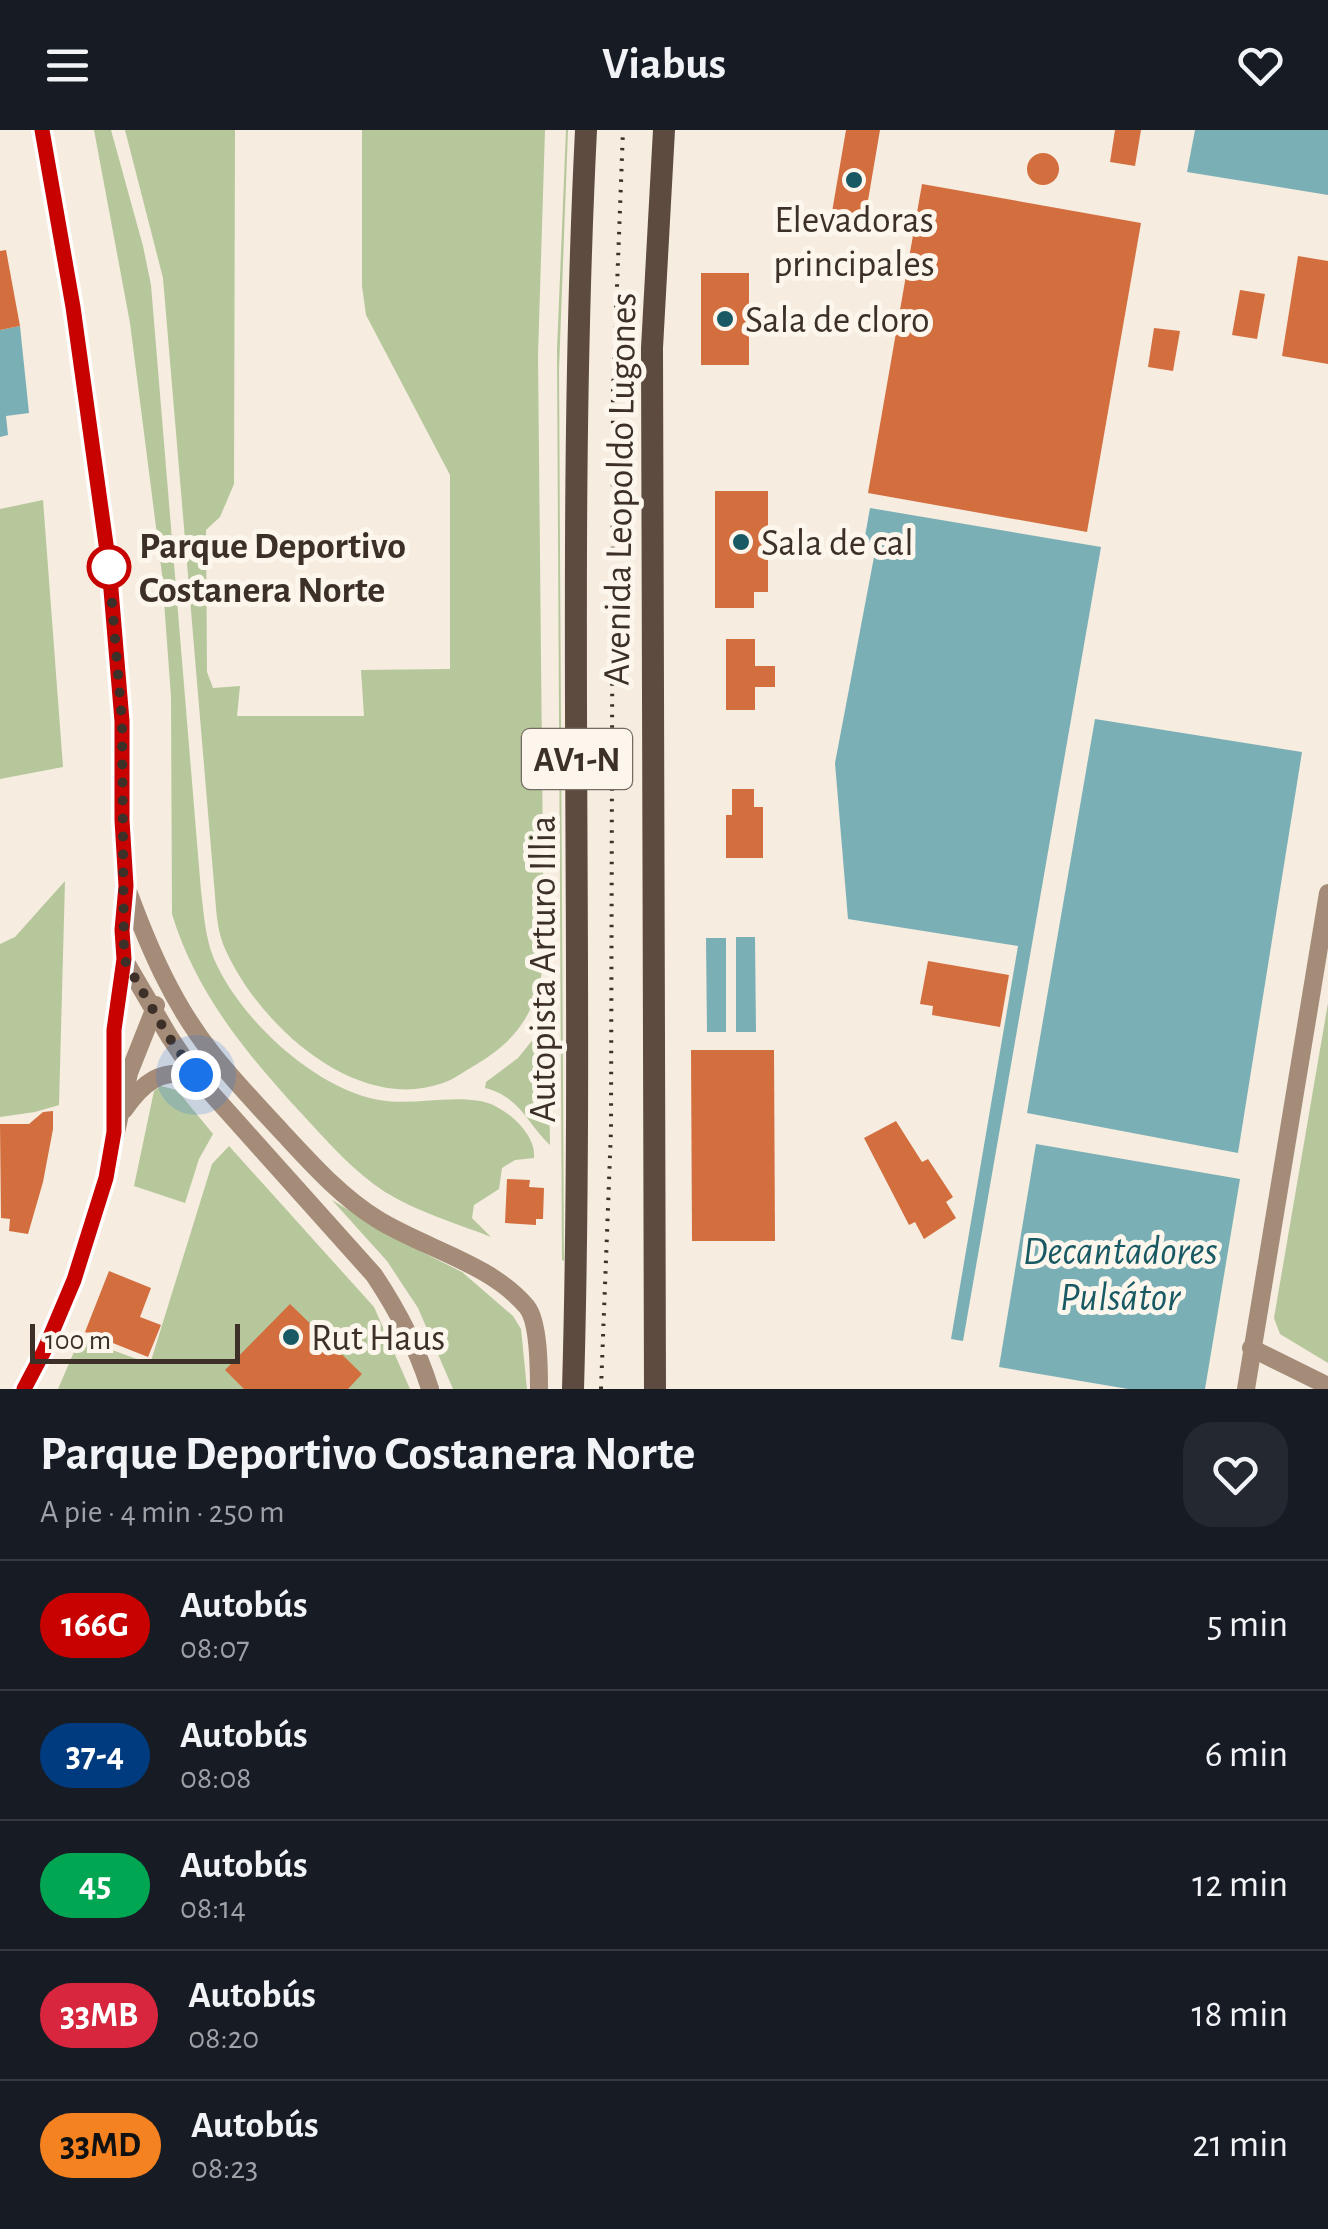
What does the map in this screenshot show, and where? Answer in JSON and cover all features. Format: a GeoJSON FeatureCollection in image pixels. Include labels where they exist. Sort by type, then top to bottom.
{"type":"FeatureCollection","features":[{"type":"Feature","properties":{"kind":"highway","name":"Autopista Arturo Illia"},"geometry":{"type":"LineString","coordinates":[[573,1389],[580,244],[586,130]]}},
{"type":"Feature","properties":{"kind":"highway","name":"Avenida Leopoldo Lugones"},"geometry":{"type":"LineString","coordinates":[[655,1389],[652,348],[664,130]]}},
{"type":"Feature","properties":{"kind":"main road"},"geometry":{"type":"LineString","coordinates":[[42,130],[76,326],[109,566],[122,721],[126,886],[124,959],[114,1030],[116,1126]]}},
{"type":"Feature","properties":{"kind":"main road"},"geometry":{"type":"LineString","coordinates":[[126,886],[163,976],[187,1019],[210,1052],[325,1178],[379,1220],[466,1264],[506,1288],[530,1309],[539,1389]]}},
{"type":"Feature","properties":{"kind":"main road"},"geometry":{"type":"LineString","coordinates":[[1246,1389],[1328,893]]}},
{"type":"Feature","properties":{"kind":"main road"},"geometry":{"type":"LineString","coordinates":[[124,959],[196,1075],[374,1275],[396,1309],[429,1383]]}},
{"type":"Feature","properties":{"kind":"main road"},"geometry":{"type":"LineString","coordinates":[[24,1389],[56,1324],[83,1255],[106,1178],[128,1073],[154,1012],[163,976]]}},
{"type":"Feature","properties":{"kind":"main road"},"geometry":{"type":"LineString","coordinates":[[116,1126],[143,1086],[155,1076],[178,1072],[196,1075]]}},
{"type":"Feature","properties":{"kind":"main road"},"geometry":{"type":"LineString","coordinates":[[1251,1348],[1328,1386]]}},
{"type":"Feature","properties":{"kind":"green space"},"geometry":{"type":"Polygon","coordinates":[[[94,130],[111,130],[151,285],[201,891],[211,951],[226,982],[260,1027],[329,1081],[379,1100],[480,1101],[516,1121],[530,1139],[534,1158],[515,1160],[502,1168],[499,1189],[474,1205],[472,1218],[491,1237],[397,1199],[351,1165],[242,1044],[209,996],[182,943],[172,914],[171,697],[162,574],[130,323],[94,130]]]}},
{"type":"Feature","properties":{"kind":"green space"},"geometry":{"type":"Polygon","coordinates":[[[125,130],[235,130],[234,484],[220,517],[206,530],[207,672],[213,688],[240,686],[237,716],[364,716],[361,670],[450,669],[450,475],[366,315],[362,286],[362,130],[545,130],[538,355],[544,960],[537,993],[515,1033],[492,1054],[443,1083],[409,1089],[375,1085],[342,1073],[311,1054],[258,1002],[223,944],[216,907],[163,278],[125,130]]]}},
{"type":"Feature","properties":{"kind":"green space"},"geometry":{"type":"Polygon","coordinates":[[[566,130],[559,369],[564,1261],[557,350],[566,130]]]}},
{"type":"Feature","properties":{"kind":"green space","name":"Parque Deportivo Costanera Norte"},"geometry":{"type":"Polygon","coordinates":[[[43,500],[63,767],[0,779],[0,509],[43,500]]]}},
{"type":"Feature","properties":{"kind":"green space"},"geometry":{"type":"Polygon","coordinates":[[[65,881],[59,1105],[0,1117],[0,944],[15,937],[65,881]]]}},
{"type":"Feature","properties":{"kind":"green space"},"geometry":{"type":"Polygon","coordinates":[[[1328,1003],[1328,1363],[1280,1334],[1274,1318],[1328,1003]]]}},
{"type":"Feature","properties":{"kind":"green space"},"geometry":{"type":"Polygon","coordinates":[[[543,1027],[548,1031],[550,1145],[516,1105],[485,1088],[486,1082],[518,1058],[543,1027]]]}},
{"type":"Feature","properties":{"kind":"green space"},"geometry":{"type":"Polygon","coordinates":[[[161,1086],[177,1090],[213,1134],[199,1159],[185,1203],[134,1186],[154,1091],[161,1086]]]}},
{"type":"Feature","properties":{"kind":"green space"},"geometry":{"type":"Polygon","coordinates":[[[229,1146],[374,1307],[410,1389],[58,1389],[80,1338],[150,1364],[212,1164],[229,1146]]]}},
{"type":"Feature","properties":{"kind":"green space"},"geometry":{"type":"Polygon","coordinates":[[[332,1200],[462,1272],[513,1316],[521,1329],[527,1389],[453,1389],[418,1308],[387,1261],[332,1200]]]}},
{"type":"Feature","properties":{"kind":"water"},"geometry":{"type":"Polygon","coordinates":[[[1195,130],[1328,130],[1328,195],[1187,172],[1195,130]]]}},
{"type":"Feature","properties":{"kind":"water"},"geometry":{"type":"Polygon","coordinates":[[[20,326],[29,413],[6,416],[8,435],[0,437],[0,330],[20,326]]]}},
{"type":"Feature","properties":{"kind":"water"},"geometry":{"type":"Polygon","coordinates":[[[870,508],[1101,547],[963,1341],[951,1339],[1018,946],[848,919],[835,763],[874,557],[864,542],[870,508]]]}},
{"type":"Feature","properties":{"kind":"water"},"geometry":{"type":"Polygon","coordinates":[[[1095,719],[1302,752],[1238,1153],[1027,1113],[1095,719]]]}},
{"type":"Feature","properties":{"kind":"water"},"geometry":{"type":"Polygon","coordinates":[[[736,937],[755,937],[756,1032],[736,1032],[736,937]]]}},
{"type":"Feature","properties":{"kind":"water"},"geometry":{"type":"Polygon","coordinates":[[[706,938],[726,938],[726,1032],[707,1032],[706,938]]]}},
{"type":"Feature","properties":{"kind":"water","name":"Decantadores Pulsátor"},"geometry":{"type":"Polygon","coordinates":[[[1036,1144],[1240,1179],[1205,1389],[1128,1389],[999,1367],[1036,1144]]]}},
{"type":"Feature","properties":{"kind":"building","name":"Elevadoras principales"},"geometry":{"type":"Polygon","coordinates":[[[846,130],[880,130],[865,218],[832,212],[846,130]]]}},
{"type":"Feature","properties":{"kind":"building"},"geometry":{"type":"Polygon","coordinates":[[[1115,130],[1141,130],[1135,166],[1110,162],[1115,130]]]}},
{"type":"Feature","properties":{"kind":"building"},"geometry":{"type":"Polygon","coordinates":[[[1043,153],[1054,158],[1059,169],[1054,180],[1043,185],[1032,180],[1027,169],[1032,158],[1043,153]]]}},
{"type":"Feature","properties":{"kind":"building"},"geometry":{"type":"Polygon","coordinates":[[[922,184],[1141,223],[1087,532],[868,493],[922,184]]]}},
{"type":"Feature","properties":{"kind":"building"},"geometry":{"type":"Polygon","coordinates":[[[6,250],[20,326],[0,330],[0,251],[6,250]]]}},
{"type":"Feature","properties":{"kind":"building"},"geometry":{"type":"Polygon","coordinates":[[[1298,256],[1328,261],[1328,364],[1282,356],[1298,256]]]}},
{"type":"Feature","properties":{"kind":"building","name":"Sala de cloro"},"geometry":{"type":"Polygon","coordinates":[[[701,273],[749,273],[749,365],[701,365],[701,273]]]}},
{"type":"Feature","properties":{"kind":"building"},"geometry":{"type":"Polygon","coordinates":[[[1240,290],[1265,294],[1257,339],[1232,335],[1240,290]]]}},
{"type":"Feature","properties":{"kind":"building"},"geometry":{"type":"Polygon","coordinates":[[[1154,328],[1180,331],[1173,371],[1148,367],[1154,328]]]}},
{"type":"Feature","properties":{"kind":"building","name":"Sala de cal"},"geometry":{"type":"Polygon","coordinates":[[[715,491],[768,491],[768,592],[754,592],[754,608],[715,608],[715,491]]]}},
{"type":"Feature","properties":{"kind":"building"},"geometry":{"type":"Polygon","coordinates":[[[726,639],[755,639],[755,666],[775,666],[775,687],[755,687],[755,710],[726,710],[726,639]]]}},
{"type":"Feature","properties":{"kind":"building"},"geometry":{"type":"Polygon","coordinates":[[[732,789],[754,789],[754,807],[763,807],[763,858],[726,858],[726,815],[732,815],[732,789]]]}},
{"type":"Feature","properties":{"kind":"building"},"geometry":{"type":"Polygon","coordinates":[[[928,961],[1009,975],[1000,1027],[932,1015],[933,1006],[920,1004],[928,961]]]}},
{"type":"Feature","properties":{"kind":"building"},"geometry":{"type":"Polygon","coordinates":[[[691,1050],[774,1050],[775,1241],[692,1241],[691,1050]]]}},
{"type":"Feature","properties":{"kind":"building"},"geometry":{"type":"Polygon","coordinates":[[[53,1111],[43,1182],[28,1234],[9,1231],[10,1219],[1,1218],[0,1124],[29,1124],[43,1112],[53,1111]]]}},
{"type":"Feature","properties":{"kind":"building"},"geometry":{"type":"Polygon","coordinates":[[[896,1121],[922,1162],[928,1159],[953,1197],[946,1202],[956,1218],[924,1239],[915,1222],[909,1225],[864,1138],[896,1121]]]}},
{"type":"Feature","properties":{"kind":"building"},"geometry":{"type":"Polygon","coordinates":[[[507,1179],[530,1180],[529,1187],[544,1188],[543,1219],[536,1219],[536,1225],[505,1223],[507,1179]]]}},
{"type":"Feature","properties":{"kind":"building"},"geometry":{"type":"Polygon","coordinates":[[[109,1271],[151,1288],[140,1317],[161,1325],[148,1357],[85,1332],[109,1271]]]}},
{"type":"Feature","properties":{"kind":"building","name":"Rut Haus"},"geometry":{"type":"Polygon","coordinates":[[[290,1304],[362,1374],[348,1389],[244,1389],[225,1370],[290,1304]]]}},
{"type":"Feature","properties":{"kind":"railway"},"geometry":{"type":"LineString","coordinates":[[601,1389],[611,1130],[613,392],[623,130]]}},
{"type":"Feature","properties":{"kind":"bus line","name":"166G"},"geometry":{"type":"LineString","coordinates":[[24,1389],[74,1280],[106,1178],[114,1132],[114,1030],[124,959],[126,886],[122,721],[109,566],[73,307],[42,130]]}},
{"type":"Feature","properties":{"kind":"place","name":"Elevadoras principales"},"geometry":{"type":"Point","coordinates":[854,180]}},
{"type":"Feature","properties":{"kind":"place","name":"Sala de cloro"},"geometry":{"type":"Point","coordinates":[725,319]}},
{"type":"Feature","properties":{"kind":"place","name":"Sala de cal"},"geometry":{"type":"Point","coordinates":[741,542]}},
{"type":"Feature","properties":{"kind":"place","name":"Parque Deportivo Costanera Norte"},"geometry":{"type":"Point","coordinates":[109,567]}},
{"type":"Feature","properties":{"kind":"place","name":"Rut Haus"},"geometry":{"type":"Point","coordinates":[291,1337]}},
{"type":"Feature","properties":{"kind":"route"},"geometry":{"type":"LineString","coordinates":[[109,567],[122,721],[124,959],[168,1036],[196,1075]]}}]}
